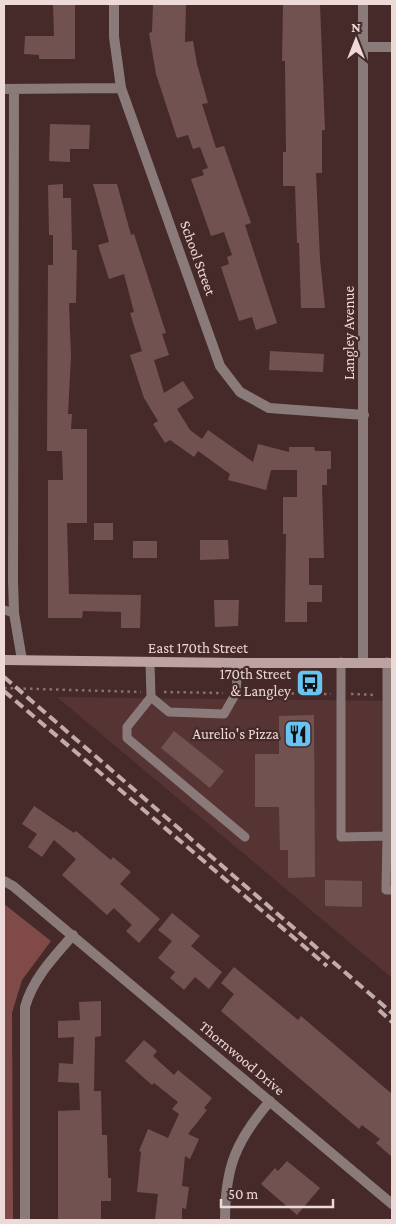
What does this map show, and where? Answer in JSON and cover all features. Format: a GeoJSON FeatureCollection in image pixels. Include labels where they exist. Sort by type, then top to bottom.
{"type":"FeatureCollection","features":[{"type":"Feature","properties":{"kind":"street","name":"School Street"},"geometry":{"type":"LineString","coordinates":[[114,4],[114,37],[122,88],[220,366],[240,392],[269,408],[364,415]]}},
{"type":"Feature","properties":{"kind":"street","name":"Langley Avenue"},"geometry":{"type":"LineString","coordinates":[[362,662],[364,415],[363,4]]}},
{"type":"Feature","properties":{"kind":"street"},"geometry":{"type":"LineString","coordinates":[[363,47],[392,47]]}},
{"type":"Feature","properties":{"kind":"street"},"geometry":{"type":"LineString","coordinates":[[22,660],[9,611],[9,89],[122,88]]}},
{"type":"Feature","properties":{"kind":"street","name":"East 170th Street"},"geometry":{"type":"LineString","coordinates":[[4,660],[238,664],[389,662]]}},
{"type":"Feature","properties":{"kind":"street","name":"Thornwood Drive"},"geometry":{"type":"LineString","coordinates":[[4,881],[13,886],[73,935],[392,1204]]}},
{"type":"Feature","properties":{"kind":"street"},"geometry":{"type":"LineString","coordinates":[[25,1220],[25,1007],[29,992],[43,971],[73,935]]}},
{"type":"Feature","properties":{"kind":"street"},"geometry":{"type":"LineString","coordinates":[[225,1220],[228,1180],[239,1142],[270,1101]]}},
{"type":"Feature","properties":{"kind":"lane"},"geometry":{"type":"LineString","coordinates":[[150,662],[150,695],[127,727],[128,738],[244,837]]}},
{"type":"Feature","properties":{"kind":"lane"},"geometry":{"type":"LineString","coordinates":[[341,662],[341,837],[387,836]]}},
{"type":"Feature","properties":{"kind":"lane"},"geometry":{"type":"LineString","coordinates":[[389,662],[387,695],[389,796],[386,890],[392,890]]}},
{"type":"Feature","properties":{"kind":"lane"},"geometry":{"type":"LineString","coordinates":[[150,695],[169,712],[224,714],[236,693],[238,664]]}},
{"type":"Feature","properties":{"kind":"path"},"geometry":{"type":"LineString","coordinates":[[4,688],[150,695],[236,693],[387,695]]}},
{"type":"Feature","properties":{"kind":"shaded area"},"geometry":{"type":"Polygon","coordinates":[[[57,697],[392,701],[392,978],[57,697]]]}},
{"type":"Feature","properties":{"kind":"shaded area"},"geometry":{"type":"Polygon","coordinates":[[[4,904],[51,941],[22,980],[12,1013],[13,1220],[4,1220],[4,904]]]}},
{"type":"Feature","properties":{"kind":"building"},"geometry":{"type":"Polygon","coordinates":[[[53,4],[75,4],[75,59],[39,59],[39,55],[24,54],[25,36],[54,36],[53,4]]]}},
{"type":"Feature","properties":{"kind":"building"},"geometry":{"type":"Polygon","coordinates":[[[153,4],[186,4],[185,42],[193,41],[197,64],[208,103],[202,104],[216,148],[224,146],[251,223],[245,225],[277,323],[256,330],[252,317],[239,321],[221,267],[229,264],[227,257],[232,255],[224,232],[211,236],[191,179],[204,175],[202,170],[208,168],[200,147],[193,149],[188,135],[177,138],[156,74],[149,33],[152,32],[153,4]]]}},
{"type":"Feature","properties":{"kind":"building"},"geometry":{"type":"Polygon","coordinates":[[[283,4],[320,4],[325,130],[322,130],[322,173],[316,173],[320,259],[325,308],[301,308],[295,186],[283,186],[283,152],[286,152],[285,61],[282,61],[283,4]]]}},
{"type":"Feature","properties":{"kind":"building"},"geometry":{"type":"Polygon","coordinates":[[[50,124],[90,125],[89,149],[70,149],[70,162],[49,161],[50,124]]]}},
{"type":"Feature","properties":{"kind":"building"},"geometry":{"type":"Polygon","coordinates":[[[63,184],[63,198],[71,198],[72,250],[77,250],[76,303],[69,303],[71,357],[68,414],[72,414],[71,429],[87,429],[87,523],[67,523],[69,594],[141,595],[140,628],[121,628],[121,612],[83,611],[82,618],[48,618],[48,480],[63,480],[62,451],[47,451],[48,265],[53,265],[53,235],[49,235],[48,185],[63,184]]]}},
{"type":"Feature","properties":{"kind":"building"},"geometry":{"type":"Polygon","coordinates":[[[93,184],[117,184],[131,235],[134,234],[166,333],[162,334],[169,355],[154,360],[164,393],[183,381],[194,398],[177,409],[190,430],[202,439],[208,430],[253,462],[258,444],[289,452],[289,447],[314,447],[315,451],[331,451],[331,469],[327,469],[327,485],[322,485],[324,558],[309,558],[309,585],[322,585],[322,602],[307,602],[307,622],[285,622],[286,534],[283,534],[283,497],[297,497],[297,470],[271,470],[266,490],[228,480],[230,474],[198,451],[194,457],[170,440],[165,443],[153,424],[158,421],[144,398],[130,355],[142,351],[130,313],[134,312],[124,274],[109,279],[98,245],[109,242],[93,184]]]}},
{"type":"Feature","properties":{"kind":"building"},"geometry":{"type":"Polygon","coordinates":[[[270,351],[324,354],[323,372],[269,370],[270,351]]]}},
{"type":"Feature","properties":{"kind":"building"},"geometry":{"type":"Polygon","coordinates":[[[94,523],[113,523],[113,540],[94,540],[94,523]]]}},
{"type":"Feature","properties":{"kind":"building"},"geometry":{"type":"Polygon","coordinates":[[[200,540],[228,540],[229,559],[200,560],[200,540]]]}},
{"type":"Feature","properties":{"kind":"building"},"geometry":{"type":"Polygon","coordinates":[[[133,541],[157,541],[157,558],[133,558],[133,541]]]}},
{"type":"Feature","properties":{"kind":"building"},"geometry":{"type":"Polygon","coordinates":[[[214,600],[239,600],[238,626],[215,627],[214,600]]]}},
{"type":"Feature","properties":{"kind":"building"},"geometry":{"type":"Polygon","coordinates":[[[314,715],[315,877],[288,878],[288,850],[280,850],[279,807],[255,807],[255,754],[279,754],[279,716],[314,715]]]}},
{"type":"Feature","properties":{"kind":"building"},"geometry":{"type":"Polygon","coordinates":[[[174,731],[224,771],[210,788],[161,748],[174,731]]]}},
{"type":"Feature","properties":{"kind":"building"},"geometry":{"type":"Polygon","coordinates":[[[34,806],[74,833],[76,831],[111,860],[113,857],[131,872],[120,884],[160,919],[139,943],[126,931],[132,925],[114,908],[107,915],[62,875],[76,859],[54,840],[42,857],[28,847],[37,834],[22,824],[34,806]]]}},
{"type":"Feature","properties":{"kind":"building"},"geometry":{"type":"Polygon","coordinates":[[[325,880],[362,881],[362,907],[325,906],[325,880]]]}},
{"type":"Feature","properties":{"kind":"building"},"geometry":{"type":"Polygon","coordinates":[[[172,913],[200,936],[191,946],[222,972],[209,989],[195,977],[184,990],[170,978],[175,972],[158,958],[172,941],[158,930],[172,913]]]}},
{"type":"Feature","properties":{"kind":"building"},"geometry":{"type":"Polygon","coordinates":[[[234,967],[298,1020],[301,1016],[392,1094],[392,1157],[376,1143],[380,1139],[362,1125],[359,1129],[221,1011],[234,994],[221,983],[234,967]]]}},
{"type":"Feature","properties":{"kind":"building"},"geometry":{"type":"Polygon","coordinates":[[[101,1001],[101,1036],[95,1037],[94,1091],[101,1091],[102,1135],[107,1135],[108,1178],[111,1178],[111,1201],[101,1201],[101,1220],[58,1220],[58,1111],[80,1110],[79,1083],[58,1082],[59,1063],[73,1064],[74,1037],[58,1038],[58,1021],[80,1020],[79,1002],[101,1001]]]}},
{"type":"Feature","properties":{"kind":"building"},"geometry":{"type":"Polygon","coordinates":[[[144,1040],[157,1051],[153,1056],[174,1075],[178,1070],[212,1098],[204,1108],[207,1110],[188,1134],[199,1139],[190,1159],[185,1156],[182,1186],[189,1187],[186,1209],[182,1208],[182,1220],[155,1220],[158,1194],[137,1192],[141,1152],[139,1151],[148,1129],[168,1138],[179,1114],[172,1109],[178,1102],[154,1083],[152,1085],[125,1061],[144,1040]]]}},
{"type":"Feature","properties":{"kind":"building"},"geometry":{"type":"Polygon","coordinates":[[[287,1161],[320,1188],[297,1215],[261,1184],[275,1168],[278,1171],[287,1161]]]}},
{"type":"Feature","properties":{"kind":"railway"},"geometry":{"type":"LineString","coordinates":[[4,677],[392,1013]]}},
{"type":"Feature","properties":{"kind":"railway"},"geometry":{"type":"LineString","coordinates":[[4,691],[327,966]]}},
{"type":"Feature","properties":{"kind":"railway"},"geometry":{"type":"LineString","coordinates":[[379,1010],[392,1022]]}},
{"type":"Feature","properties":{"kind":"place","name":"170th Street & Langley"},"geometry":{"type":"Point","coordinates":[310,683]}},
{"type":"Feature","properties":{"kind":"place","name":"Aurelio's Pizza"},"geometry":{"type":"Point","coordinates":[298,734]}}]}
